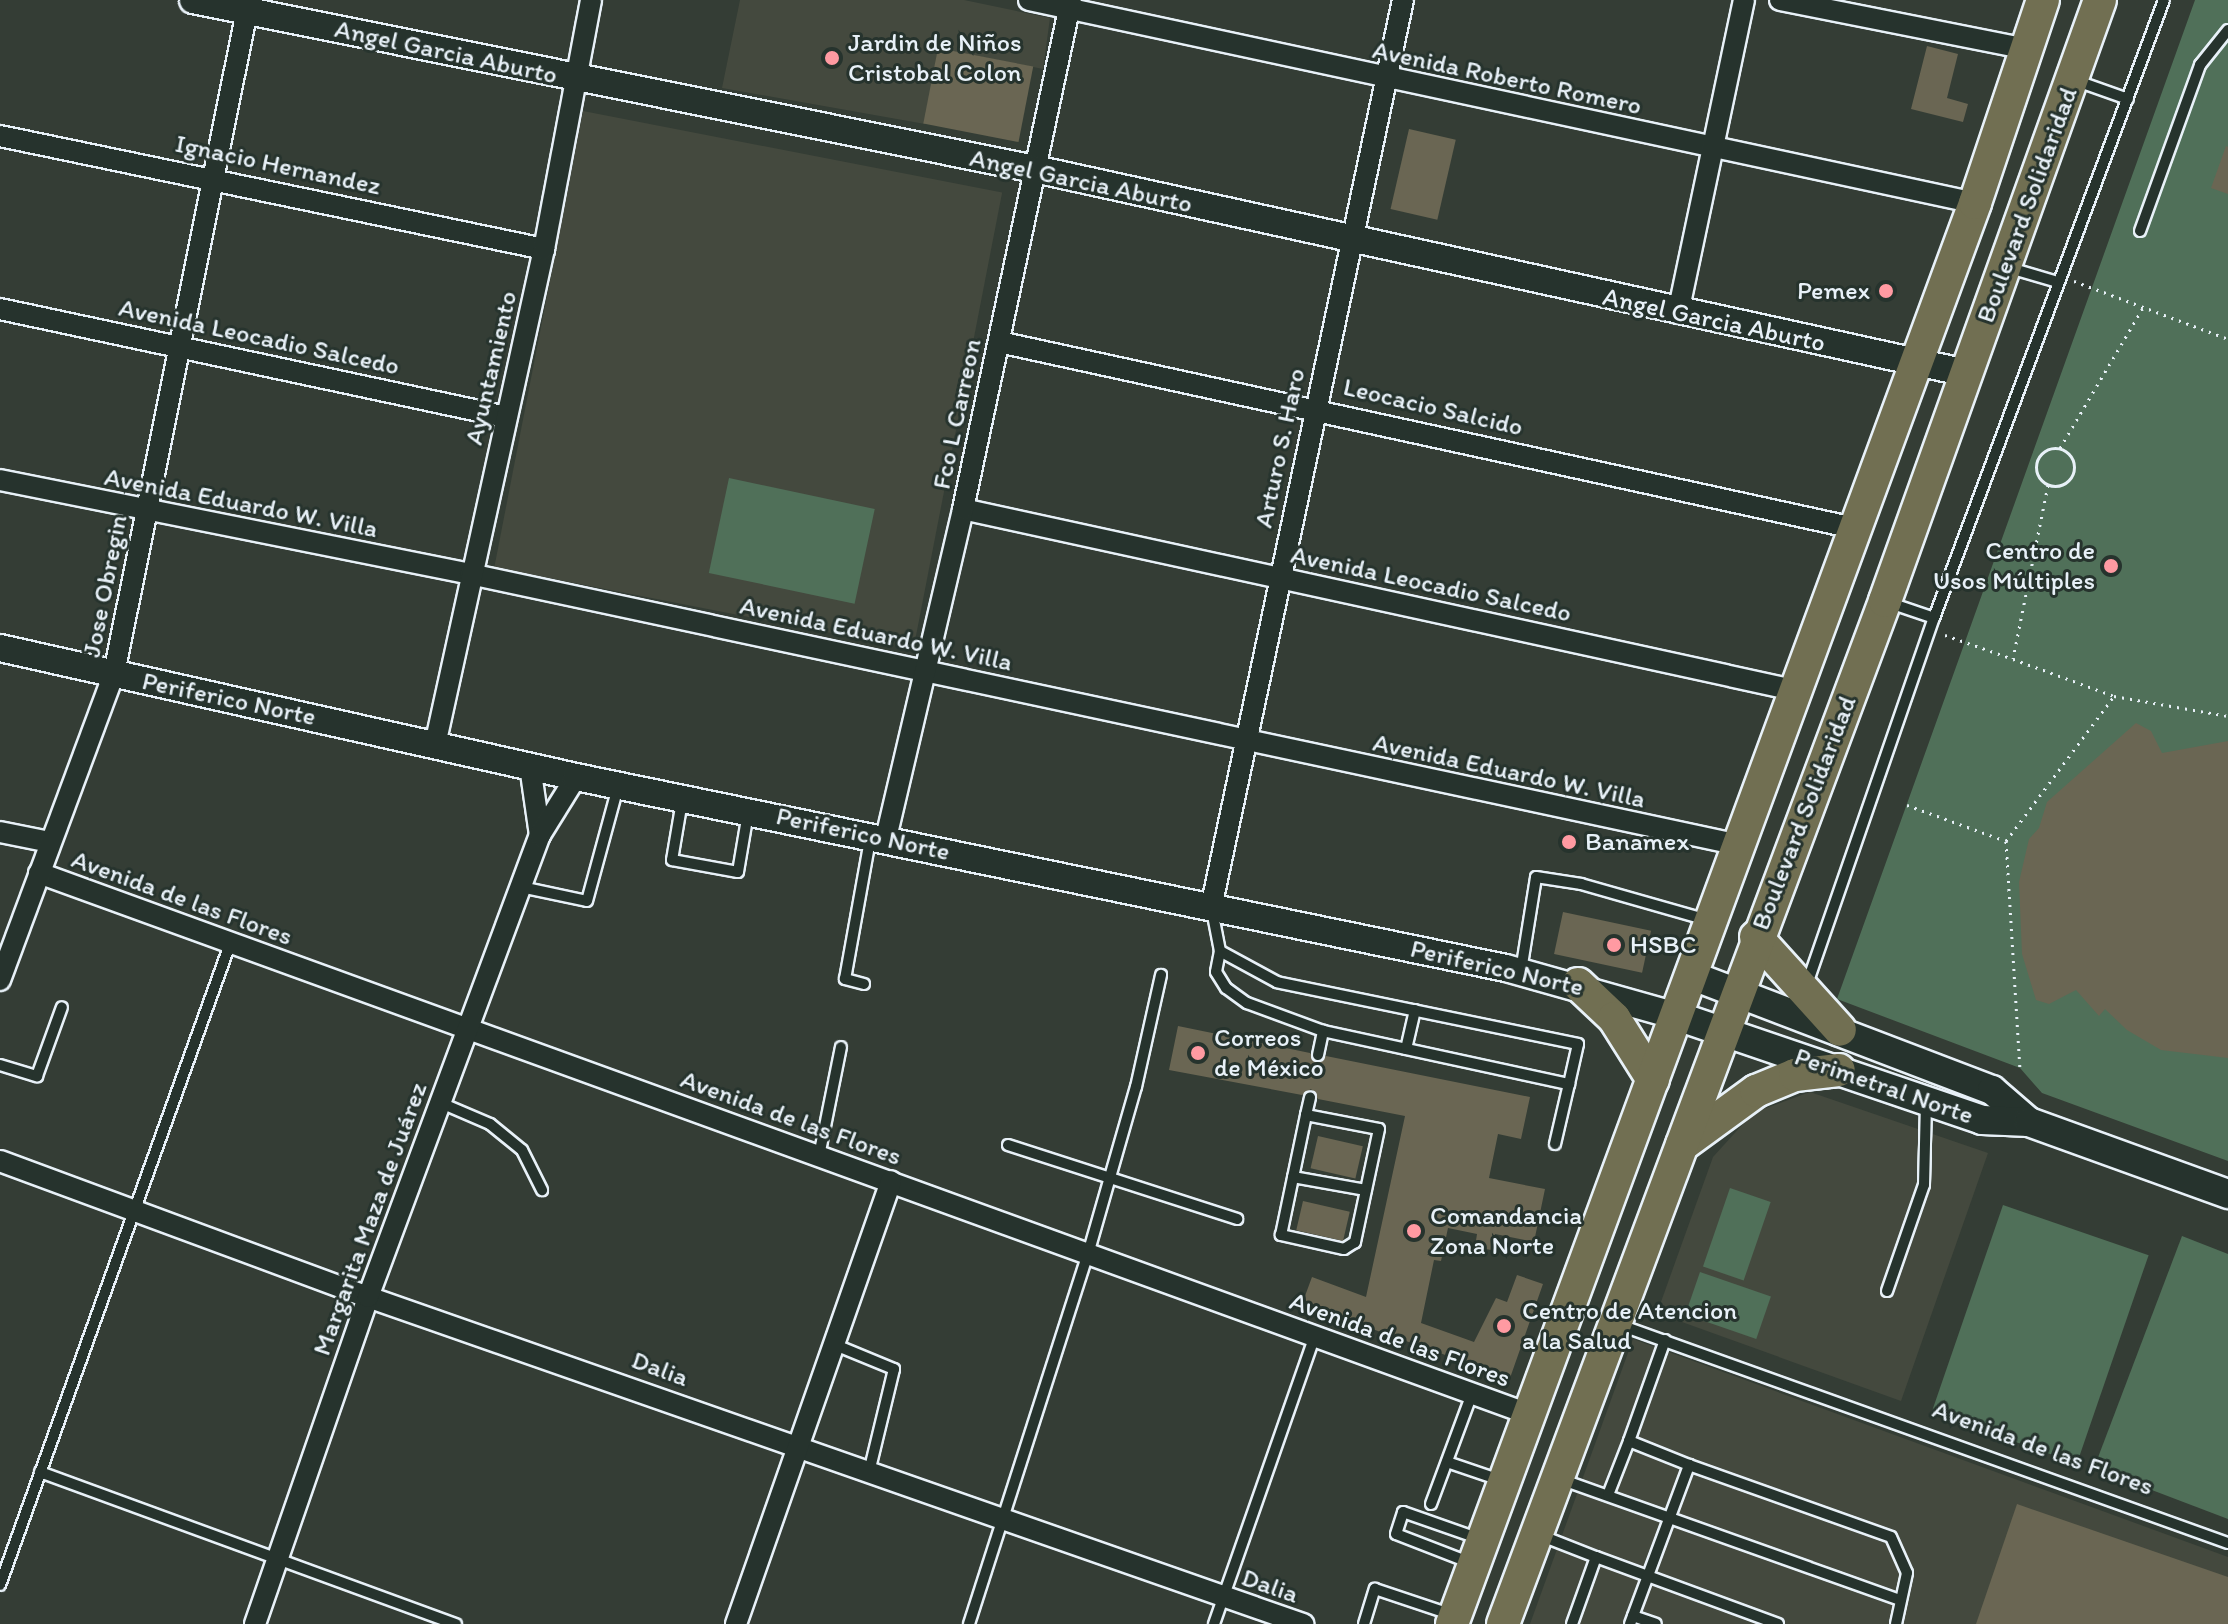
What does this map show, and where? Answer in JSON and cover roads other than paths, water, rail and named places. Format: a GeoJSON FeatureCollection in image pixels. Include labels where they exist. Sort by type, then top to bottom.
{"type":"FeatureCollection","features":[{"type":"Feature","properties":{"kind":"main road","name":"Boulevard Solidaridad"},"geometry":{"type":"LineString","coordinates":[[1453,1620],[1526,1413],[1693,976],[1794,690],[1975,203],[2043,0]]}},
{"type":"Feature","properties":{"kind":"main road","name":"Boulevard Solidaridad"},"geometry":{"type":"LineString","coordinates":[[1503,1624],[1756,937],[1885,601],[2100,0]]}},
{"type":"Feature","properties":{"kind":"main road"},"geometry":{"type":"LineString","coordinates":[[1756,937],[1804,994],[1840,1030]]}},
{"type":"Feature","properties":{"kind":"main road"},"geometry":{"type":"LineString","coordinates":[[1693,976],[1992,1090],[2029,1122]]}},
{"type":"Feature","properties":{"kind":"main road"},"geometry":{"type":"LineString","coordinates":[[1578,984],[1614,1018],[1653,1080]]}},
{"type":"Feature","properties":{"kind":"main road","name":"Periferico Norte"},"geometry":{"type":"LineString","coordinates":[[1677,1016],[1722,1033]]}},
{"type":"Feature","properties":{"kind":"main road","name":"Perimetral Norte"},"geometry":{"type":"LineString","coordinates":[[1722,1033],[1982,1120],[2029,1122],[2228,1194]]}},
{"type":"Feature","properties":{"kind":"main road"},"geometry":{"type":"LineString","coordinates":[[1641,1112],[1683,1139],[1756,1091],[1795,1075],[1839,1070]]}},
{"type":"Feature","properties":{"kind":"street","name":"Angel Garcia Aburto"},"geometry":{"type":"LineString","coordinates":[[193,0],[248,6],[575,79],[1035,169],[1678,313],[1967,373]]}},
{"type":"Feature","properties":{"kind":"street","name":"Ayuntamiento"},"geometry":{"type":"LineString","coordinates":[[435,745],[470,574],[544,249],[591,0]]}},
{"type":"Feature","properties":{"kind":"street","name":"Avenida Roberto Romero"},"geometry":{"type":"LineString","coordinates":[[1029,0],[1070,4],[1386,79],[1975,203]]}},
{"type":"Feature","properties":{"kind":"street","name":"Arturo S. Haro"},"geometry":{"type":"LineString","coordinates":[[1211,908],[1403,0]]}},
{"type":"Feature","properties":{"kind":"street"},"geometry":{"type":"LineString","coordinates":[[1678,313],[1744,0]]}},
{"type":"Feature","properties":{"kind":"street"},"geometry":{"type":"LineString","coordinates":[[1780,0],[2027,49]]}},
{"type":"Feature","properties":{"kind":"street","name":"Fco L Carreon"},"geometry":{"type":"LineString","coordinates":[[879,836],[926,671],[1070,4]]}},
{"type":"Feature","properties":{"kind":"street","name":"Jose Obregin"},"geometry":{"type":"LineString","coordinates":[[0,980],[114,674],[248,6]]}},
{"type":"Feature","properties":{"kind":"street","name":"Ignacio Hernandez"},"geometry":{"type":"LineString","coordinates":[[0,136],[214,178],[544,249]]}},
{"type":"Feature","properties":{"kind":"street","name":"Avenida Leocadio Salcedo"},"geometry":{"type":"LineString","coordinates":[[0,309],[507,417]]}},
{"type":"Feature","properties":{"kind":"street","name":"Leocacio Salcido"},"geometry":{"type":"LineString","coordinates":[[999,342],[1316,407],[1854,528]]}},
{"type":"Feature","properties":{"kind":"street","name":"Avenida Eduardo W. Villa"},"geometry":{"type":"LineString","coordinates":[[0,480],[146,512],[470,574],[1244,742],[1740,845]]}},
{"type":"Feature","properties":{"kind":"street","name":"Avenida Leocadio Salcedo"},"geometry":{"type":"LineString","coordinates":[[963,509],[1794,690]]}},
{"type":"Feature","properties":{"kind":"street","name":"Periferico Norte"},"geometry":{"type":"LineString","coordinates":[[0,648],[576,777],[879,836],[1521,971],[1578,984],[1677,1016]]}},
{"type":"Feature","properties":{"kind":"street","name":"Margarita Maza de Juárez"},"geometry":{"type":"LineString","coordinates":[[530,766],[540,835]]}},
{"type":"Feature","properties":{"kind":"street","name":"Margarita Maza de Juárez"},"geometry":{"type":"LineString","coordinates":[[255,1624],[368,1297],[540,835],[576,777]]}},
{"type":"Feature","properties":{"kind":"street"},"geometry":{"type":"LineString","coordinates":[[0,832],[50,842]]}},
{"type":"Feature","properties":{"kind":"street","name":"Avenida de las Flores"},"geometry":{"type":"LineString","coordinates":[[39,873],[1526,1413]]}},
{"type":"Feature","properties":{"kind":"street","name":"Dalia"},"geometry":{"type":"LineString","coordinates":[[0,1161],[135,1208],[368,1297],[1303,1624]]}},
{"type":"Feature","properties":{"kind":"street"},"geometry":{"type":"LineString","coordinates":[[736,1624],[891,1181]]}},
{"type":"Feature","properties":{"kind":"lane"},"geometry":{"type":"LineString","coordinates":[[1804,994],[1934,618],[2164,0]]}},
{"type":"Feature","properties":{"kind":"lane"},"geometry":{"type":"LineString","coordinates":[[2140,231],[2200,65],[2228,30]]}},
{"type":"Feature","properties":{"kind":"lane"},"geometry":{"type":"LineString","coordinates":[[2072,79],[2128,99]]}},
{"type":"Feature","properties":{"kind":"lane"},"geometry":{"type":"LineString","coordinates":[[2006,266],[2059,279]]}},
{"type":"Feature","properties":{"kind":"lane"},"geometry":{"type":"LineString","coordinates":[[1885,601],[1934,618]]}},
{"type":"Feature","properties":{"kind":"lane"},"geometry":{"type":"LineString","coordinates":[[521,887],[587,901],[619,785]]}},
{"type":"Feature","properties":{"kind":"lane"},"geometry":{"type":"LineString","coordinates":[[683,798],[672,860],[738,872],[749,811]]}},
{"type":"Feature","properties":{"kind":"lane"},"geometry":{"type":"LineString","coordinates":[[864,984],[845,979],[879,836]]}},
{"type":"Feature","properties":{"kind":"lane"},"geometry":{"type":"LineString","coordinates":[[1521,971],[1536,877],[1581,884],[1712,921]]}},
{"type":"Feature","properties":{"kind":"lane"},"geometry":{"type":"LineString","coordinates":[[1211,908],[1220,951],[1216,972],[1226,988],[1247,1003],[1323,1031],[1569,1084]]}},
{"type":"Feature","properties":{"kind":"lane"},"geometry":{"type":"LineString","coordinates":[[0,1585],[5,1554],[40,1472],[230,944]]}},
{"type":"Feature","properties":{"kind":"lane"},"geometry":{"type":"LineString","coordinates":[[1220,951],[1277,982],[1578,1044],[1555,1144]]}},
{"type":"Feature","properties":{"kind":"lane"},"geometry":{"type":"LineString","coordinates":[[969,1624],[1005,1521],[1088,1254],[1161,975]]}},
{"type":"Feature","properties":{"kind":"lane"},"geometry":{"type":"LineString","coordinates":[[0,1065],[37,1076],[62,1007]]}},
{"type":"Feature","properties":{"kind":"lane"},"geometry":{"type":"LineString","coordinates":[[1406,1049],[1415,1010]]}},
{"type":"Feature","properties":{"kind":"lane"},"geometry":{"type":"LineString","coordinates":[[1318,1055],[1323,1031]]}},
{"type":"Feature","properties":{"kind":"lane"},"geometry":{"type":"LineString","coordinates":[[819,1156],[841,1047]]}},
{"type":"Feature","properties":{"kind":"lane"},"geometry":{"type":"LineString","coordinates":[[1306,1115],[1379,1129],[1355,1242],[1344,1249],[1281,1235],[1306,1115],[1310,1097]]}},
{"type":"Feature","properties":{"kind":"lane"},"geometry":{"type":"LineString","coordinates":[[1887,1291],[1924,1185],[1926,1101]]}},
{"type":"Feature","properties":{"kind":"lane"},"geometry":{"type":"LineString","coordinates":[[441,1103],[490,1124],[522,1150],[542,1190]]}},
{"type":"Feature","properties":{"kind":"lane"},"geometry":{"type":"LineString","coordinates":[[1008,1145],[1109,1181],[1237,1219]]}},
{"type":"Feature","properties":{"kind":"lane"},"geometry":{"type":"LineString","coordinates":[[1293,1177],[1366,1190]]}},
{"type":"Feature","properties":{"kind":"lane","name":"Avenida de las Flores"},"geometry":{"type":"LineString","coordinates":[[1614,1323],[2228,1543]]}},
{"type":"Feature","properties":{"kind":"lane"},"geometry":{"type":"LineString","coordinates":[[1214,1624],[1315,1336]]}},
{"type":"Feature","properties":{"kind":"lane"},"geometry":{"type":"LineString","coordinates":[[1608,1495],[1665,1340]]}},
{"type":"Feature","properties":{"kind":"lane"},"geometry":{"type":"LineString","coordinates":[[833,1344],[894,1369],[869,1472]]}},
{"type":"Feature","properties":{"kind":"lane"},"geometry":{"type":"LineString","coordinates":[[1431,1504],[1472,1394]]}},
{"type":"Feature","properties":{"kind":"lane"},"geometry":{"type":"LineString","coordinates":[[1629,1441],[1891,1537],[1907,1573],[1896,1624]]}},
{"type":"Feature","properties":{"kind":"lane"},"geometry":{"type":"LineString","coordinates":[[1447,1462],[1502,1481]]}},
{"type":"Feature","properties":{"kind":"lane"},"geometry":{"type":"LineString","coordinates":[[1656,1624],[1632,1620],[1689,1465]]}},
{"type":"Feature","properties":{"kind":"lane"},"geometry":{"type":"LineString","coordinates":[[40,1472],[456,1624]]}},
{"type":"Feature","properties":{"kind":"lane"},"geometry":{"type":"LineString","coordinates":[[1555,1477],[1900,1600]]}},
{"type":"Feature","properties":{"kind":"lane"},"geometry":{"type":"LineString","coordinates":[[1403,1512],[1477,1552],[1396,1534],[1403,1512]]}},
{"type":"Feature","properties":{"kind":"lane"},"geometry":{"type":"LineString","coordinates":[[1535,1533],[1778,1624]]}},
{"type":"Feature","properties":{"kind":"lane"},"geometry":{"type":"LineString","coordinates":[[1572,1624],[1596,1557]]}},
{"type":"Feature","properties":{"kind":"lane"},"geometry":{"type":"LineString","coordinates":[[1364,1624],[1375,1589],[1453,1620]]}},
{"type":"Feature","properties":{"kind":"place","name":"Jardin de Niños Cristobal Colon"},"geometry":{"type":"Point","coordinates":[832,58]}},
{"type":"Feature","properties":{"kind":"place","name":"Pemex"},"geometry":{"type":"Point","coordinates":[1886,291]}},
{"type":"Feature","properties":{"kind":"place","name":"Centro de Usos Múltiples"},"geometry":{"type":"Point","coordinates":[2111,566]}},
{"type":"Feature","properties":{"kind":"place","name":"Banamex"},"geometry":{"type":"Point","coordinates":[1569,842]}},
{"type":"Feature","properties":{"kind":"place","name":"HSBC"},"geometry":{"type":"Point","coordinates":[1614,945]}},
{"type":"Feature","properties":{"kind":"place","name":"Correos de México"},"geometry":{"type":"Point","coordinates":[1198,1053]}},
{"type":"Feature","properties":{"kind":"place","name":"Comandancia Zona Norte"},"geometry":{"type":"Point","coordinates":[1414,1231]}},
{"type":"Feature","properties":{"kind":"place","name":"Centro de Atencion a la Salud"},"geometry":{"type":"Point","coordinates":[1504,1326]}}]}
